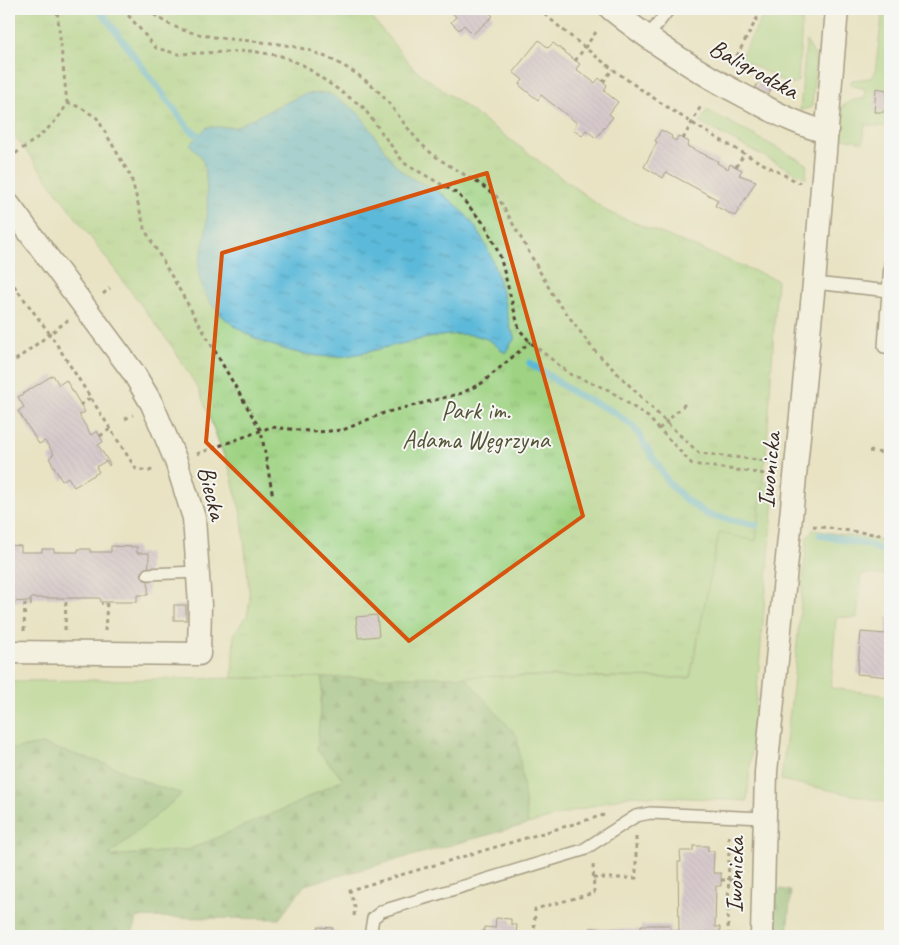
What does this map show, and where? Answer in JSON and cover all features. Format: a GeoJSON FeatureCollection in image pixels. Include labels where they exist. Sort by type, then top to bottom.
{"type":"FeatureCollection","features":[{"type":"Feature","properties":{"kind":"street","name":"Baligrodzka"},"geometry":{"type":"LineString","coordinates":[[611,9],[647,38],[720,84],[790,121],[827,132]]}},
{"type":"Feature","properties":{"kind":"street","name":"Iwonicka"},"geometry":{"type":"LineString","coordinates":[[754,935],[766,772],[814,283],[837,9]]}},
{"type":"Feature","properties":{"kind":"street","name":"Biecka"},"geometry":{"type":"LineString","coordinates":[[9,205],[132,372],[152,404],[176,461],[194,518],[200,605],[199,654],[16,652]]}},
{"type":"Feature","properties":{"kind":"lane"},"geometry":{"type":"LineString","coordinates":[[647,38],[670,9]]}},
{"type":"Feature","properties":{"kind":"lane"},"geometry":{"type":"LineString","coordinates":[[884,347],[890,264]]}},
{"type":"Feature","properties":{"kind":"lane"},"geometry":{"type":"LineString","coordinates":[[814,283],[889,290]]}},
{"type":"Feature","properties":{"kind":"lane"},"geometry":{"type":"LineString","coordinates":[[148,574],[198,572]]}},
{"type":"Feature","properties":{"kind":"lane"},"geometry":{"type":"LineString","coordinates":[[370,936],[373,918],[382,912],[583,850],[636,816],[650,813],[763,818]]}},
{"type":"Feature","properties":{"kind":"path"},"geometry":{"type":"LineString","coordinates":[[9,158],[50,126],[61,115],[67,103],[57,9]]}},
{"type":"Feature","properties":{"kind":"path"},"geometry":{"type":"LineString","coordinates":[[122,9],[156,48],[178,54],[251,51],[281,56],[303,65],[363,107],[404,163],[458,194],[486,226],[500,256],[519,329],[530,342],[570,374],[609,390],[648,417],[692,464],[796,471]]}},
{"type":"Feature","properties":{"kind":"path"},"geometry":{"type":"LineString","coordinates":[[148,9],[175,27],[231,40],[275,43],[319,53],[368,83],[429,151],[454,170],[490,190],[499,199],[540,274],[564,311],[593,349],[699,454],[796,471]]}},
{"type":"Feature","properties":{"kind":"path"},"geometry":{"type":"LineString","coordinates":[[539,9],[583,48],[692,124],[802,184]]}},
{"type":"Feature","properties":{"kind":"path"},"geometry":{"type":"LineString","coordinates":[[720,84],[762,9]]}},
{"type":"Feature","properties":{"kind":"path"},"geometry":{"type":"LineString","coordinates":[[575,60],[596,32]]}},
{"type":"Feature","properties":{"kind":"path"},"geometry":{"type":"LineString","coordinates":[[603,82],[613,69]]}},
{"type":"Feature","properties":{"kind":"path"},"geometry":{"type":"LineString","coordinates":[[67,103],[80,106],[97,118],[131,177],[145,230],[261,431],[273,497]]}},
{"type":"Feature","properties":{"kind":"path"},"geometry":{"type":"LineString","coordinates":[[683,139],[702,104]]}},
{"type":"Feature","properties":{"kind":"path"},"geometry":{"type":"LineString","coordinates":[[736,167],[745,153]]}},
{"type":"Feature","properties":{"kind":"path"},"geometry":{"type":"LineString","coordinates":[[9,278],[50,334],[136,470],[148,471]]}},
{"type":"Feature","properties":{"kind":"path"},"geometry":{"type":"LineString","coordinates":[[9,294],[16,288]]}},
{"type":"Feature","properties":{"kind":"path"},"geometry":{"type":"LineString","coordinates":[[9,365],[62,324]]}},
{"type":"Feature","properties":{"kind":"path"},"geometry":{"type":"LineString","coordinates":[[206,450],[271,427],[317,432],[343,430],[384,413],[462,393],[482,383],[530,342]]}},
{"type":"Feature","properties":{"kind":"path"},"geometry":{"type":"LineString","coordinates":[[80,405],[90,398]]}},
{"type":"Feature","properties":{"kind":"path"},"geometry":{"type":"LineString","coordinates":[[659,429],[684,404]]}},
{"type":"Feature","properties":{"kind":"path"},"geometry":{"type":"LineString","coordinates":[[100,436],[110,429]]}},
{"type":"Feature","properties":{"kind":"path"},"geometry":{"type":"LineString","coordinates":[[869,451],[890,454]]}},
{"type":"Feature","properties":{"kind":"path"},"geometry":{"type":"LineString","coordinates":[[814,517],[813,526],[889,536],[890,526]]}},
{"type":"Feature","properties":{"kind":"path"},"geometry":{"type":"LineString","coordinates":[[65,653],[66,598]]}},
{"type":"Feature","properties":{"kind":"path"},"geometry":{"type":"LineString","coordinates":[[16,652],[25,602]]}},
{"type":"Feature","properties":{"kind":"path"},"geometry":{"type":"LineString","coordinates":[[105,653],[107,602]]}},
{"type":"Feature","properties":{"kind":"path"},"geometry":{"type":"LineString","coordinates":[[354,917],[355,907],[350,890],[592,818],[627,810],[636,816],[636,878],[594,878]]}},
{"type":"Feature","properties":{"kind":"path"},"geometry":{"type":"LineString","coordinates":[[728,935],[730,816]]}},
{"type":"Feature","properties":{"kind":"path"},"geometry":{"type":"LineString","coordinates":[[721,880],[748,880]]}},
{"type":"Feature","properties":{"kind":"path"},"geometry":{"type":"LineString","coordinates":[[534,936],[535,909],[572,899]]}},
{"type":"Feature","properties":{"kind":"path"},"geometry":{"type":"LineString","coordinates":[[720,934],[754,935]]}},
{"type":"Feature","properties":{"kind":"highlighted area"},"geometry":{"type":"Polygon","coordinates":[[[487,173],[583,516],[409,641],[206,442],[222,253],[487,173]]]}},
{"type":"Feature","properties":{"kind":"green space","name":"Park im. Adama Węgrzyna"},"geometry":{"type":"Polygon","coordinates":[[[9,9],[365,9],[413,68],[608,212],[777,280],[767,444],[756,541],[719,533],[690,678],[540,676],[232,678],[234,633],[247,616],[250,600],[242,518],[230,471],[199,390],[171,345],[9,128],[9,9]]]}},
{"type":"Feature","properties":{"kind":"green space"},"geometry":{"type":"Polygon","coordinates":[[[767,9],[803,9],[798,81],[790,85],[740,58],[767,9]]]}},
{"type":"Feature","properties":{"kind":"green space"},"geometry":{"type":"Polygon","coordinates":[[[883,9],[890,9],[890,127],[865,125],[863,142],[838,137],[843,106],[854,100],[865,98],[865,89],[850,85],[852,80],[871,78],[875,73],[883,9]]]}},
{"type":"Feature","properties":{"kind":"green space"},"geometry":{"type":"Polygon","coordinates":[[[806,41],[816,57],[812,107],[800,111],[806,41]]]}},
{"type":"Feature","properties":{"kind":"green space"},"geometry":{"type":"Polygon","coordinates":[[[707,110],[807,164],[806,178],[700,123],[707,110]]]}},
{"type":"Feature","properties":{"kind":"green space"},"geometry":{"type":"Polygon","coordinates":[[[762,480],[775,488],[747,801],[631,795],[528,824],[516,736],[464,676],[690,678],[719,533],[762,480]]]}},
{"type":"Feature","properties":{"kind":"green space"},"geometry":{"type":"Polygon","coordinates":[[[813,530],[890,542],[890,575],[861,574],[857,618],[836,617],[831,688],[890,696],[890,803],[781,780],[793,687],[807,537],[813,530]]]}},
{"type":"Feature","properties":{"kind":"green space"},"geometry":{"type":"Polygon","coordinates":[[[464,676],[517,736],[528,824],[305,885],[279,919],[136,917],[133,933],[9,936],[9,750],[41,744],[109,765],[153,785],[182,794],[108,856],[188,850],[295,804],[343,779],[317,750],[323,677],[464,676]]]}},
{"type":"Feature","properties":{"kind":"green space"},"geometry":{"type":"Polygon","coordinates":[[[323,677],[317,750],[343,779],[295,804],[188,850],[108,856],[182,794],[153,785],[109,765],[42,744],[9,750],[9,681],[323,677]]]}},
{"type":"Feature","properties":{"kind":"green space"},"geometry":{"type":"Polygon","coordinates":[[[781,889],[791,891],[787,935],[794,936],[773,936],[774,894],[781,889]]]}},
{"type":"Feature","properties":{"kind":"water"},"geometry":{"type":"Polygon","coordinates":[[[329,93],[360,115],[400,170],[443,195],[459,208],[472,223],[490,255],[502,291],[511,330],[515,338],[505,353],[484,338],[471,335],[454,335],[417,340],[346,356],[326,357],[304,354],[280,348],[258,339],[237,327],[219,313],[206,295],[199,275],[200,258],[207,223],[205,174],[202,159],[190,144],[207,127],[235,127],[304,94],[329,93]]]}},
{"type":"Feature","properties":{"kind":"building"},"geometry":{"type":"Polygon","coordinates":[[[449,9],[492,9],[489,12],[493,16],[473,34],[464,25],[459,30],[451,22],[456,17],[449,9]]]}},
{"type":"Feature","properties":{"kind":"building"},"geometry":{"type":"Polygon","coordinates":[[[539,40],[548,48],[553,43],[580,64],[576,69],[595,83],[599,78],[607,85],[604,91],[618,102],[609,114],[613,117],[596,138],[586,130],[582,136],[573,129],[577,123],[541,95],[538,100],[519,85],[523,80],[513,72],[539,40]]]}},
{"type":"Feature","properties":{"kind":"building"},"geometry":{"type":"Polygon","coordinates":[[[761,78],[773,85],[768,95],[755,88],[761,78]]]}},
{"type":"Feature","properties":{"kind":"building"},"geometry":{"type":"Polygon","coordinates":[[[876,88],[887,90],[885,112],[874,112],[876,88]]]}},
{"type":"Feature","properties":{"kind":"building"},"geometry":{"type":"Polygon","coordinates":[[[661,130],[672,136],[671,138],[676,141],[678,136],[689,142],[687,146],[718,161],[717,163],[728,169],[730,164],[742,170],[739,175],[756,181],[735,216],[715,206],[718,200],[666,172],[663,178],[644,167],[661,130]]]}},
{"type":"Feature","properties":{"kind":"building"},"geometry":{"type":"Polygon","coordinates":[[[53,375],[59,385],[66,380],[85,412],[79,415],[91,435],[97,431],[103,442],[98,445],[110,464],[109,466],[106,461],[96,467],[99,472],[74,487],[68,477],[62,481],[49,458],[54,454],[45,441],[39,444],[18,411],[24,407],[18,397],[53,375]]]}},
{"type":"Feature","properties":{"kind":"building"},"geometry":{"type":"Polygon","coordinates":[[[9,545],[21,546],[21,552],[42,552],[42,549],[54,549],[54,552],[78,552],[78,549],[90,549],[90,552],[111,552],[111,546],[137,547],[137,553],[149,553],[148,595],[137,595],[137,602],[102,602],[102,605],[100,598],[31,598],[31,606],[30,601],[9,602],[9,545]]]}},
{"type":"Feature","properties":{"kind":"building"},"geometry":{"type":"Polygon","coordinates":[[[174,605],[186,605],[186,620],[174,620],[174,605]]]}},
{"type":"Feature","properties":{"kind":"building"},"geometry":{"type":"Polygon","coordinates":[[[377,615],[379,636],[358,638],[356,617],[377,615]]]}},
{"type":"Feature","properties":{"kind":"building"},"geometry":{"type":"Polygon","coordinates":[[[887,617],[890,618],[890,677],[857,674],[861,632],[886,634],[887,617]]]}},
{"type":"Feature","properties":{"kind":"building"},"geometry":{"type":"Polygon","coordinates":[[[693,846],[708,846],[708,851],[714,851],[713,873],[721,873],[721,886],[716,886],[715,927],[720,927],[720,936],[579,936],[579,931],[589,931],[590,928],[641,930],[641,925],[670,925],[670,931],[679,931],[678,862],[681,862],[680,851],[693,851],[693,846]]]}},
{"type":"Feature","properties":{"kind":"building"},"geometry":{"type":"Polygon","coordinates":[[[496,918],[511,919],[511,924],[517,925],[516,936],[483,936],[484,927],[495,928],[496,918]]]}},
{"type":"Feature","properties":{"kind":"building"},"geometry":{"type":"Polygon","coordinates":[[[318,927],[333,928],[332,932],[339,932],[339,936],[317,936],[318,927]]]}},
{"type":"Feature","properties":{"kind":"waterway"},"geometry":{"type":"LineString","coordinates":[[99,9],[189,129],[205,140]]}},
{"type":"Feature","properties":{"kind":"waterway"},"geometry":{"type":"LineString","coordinates":[[530,363],[574,393],[614,412],[634,427],[669,483],[686,500],[708,515],[756,525]]}},
{"type":"Feature","properties":{"kind":"waterway"},"geometry":{"type":"LineString","coordinates":[[820,535],[869,545],[890,554]]}}]}
